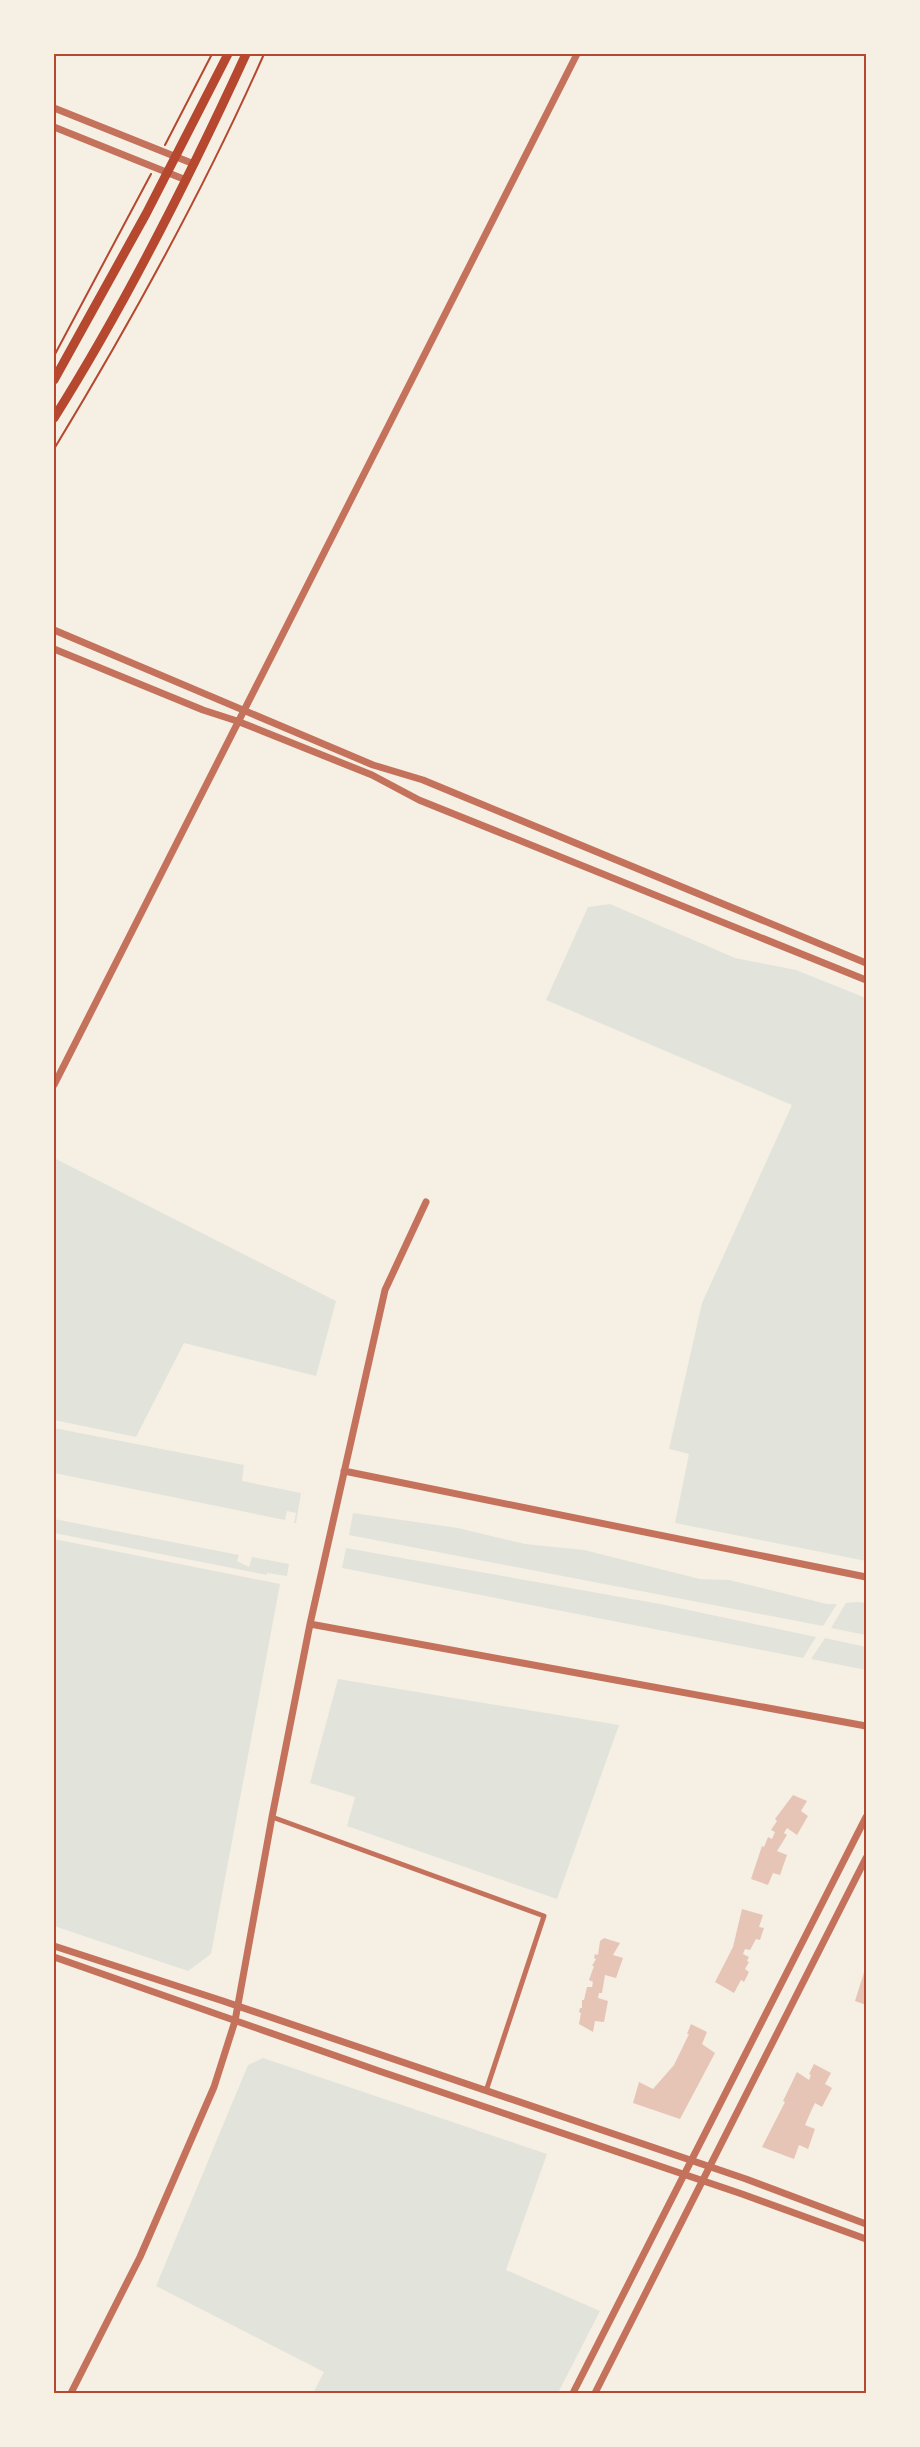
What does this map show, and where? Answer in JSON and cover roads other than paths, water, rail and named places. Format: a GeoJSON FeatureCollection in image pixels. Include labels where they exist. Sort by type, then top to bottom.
{"type":"FeatureCollection","features":[{"type":"Feature","properties":{"kind":"main road"},"geometry":{"type":"LineString","coordinates":[[54,380],[167,172],[228,54]]}},
{"type":"Feature","properties":{"kind":"main road"},"geometry":{"type":"LineString","coordinates":[[54,418],[80,375],[186,180],[246,54]]}},
{"type":"Feature","properties":{"kind":"street"},"geometry":{"type":"LineString","coordinates":[[54,1085],[578,54]]}},
{"type":"Feature","properties":{"kind":"street"},"geometry":{"type":"LineString","coordinates":[[54,108],[194,164]]}},
{"type":"Feature","properties":{"kind":"street"},"geometry":{"type":"LineString","coordinates":[[54,128],[186,180]]}},
{"type":"Feature","properties":{"kind":"street"},"geometry":{"type":"LineString","coordinates":[[54,630],[373,765],[423,780],[866,963]]}},
{"type":"Feature","properties":{"kind":"street"},"geometry":{"type":"LineString","coordinates":[[54,649],[202,710],[372,775],[428,804],[866,980]]}},
{"type":"Feature","properties":{"kind":"street"},"geometry":{"type":"LineString","coordinates":[[70,2393],[140,2257],[214,2087],[235,2021],[272,1817],[310,1624],[385,1290],[426,1202]]}},
{"type":"Feature","properties":{"kind":"street"},"geometry":{"type":"LineString","coordinates":[[344,1471],[866,1577]]}},
{"type":"Feature","properties":{"kind":"street"},"geometry":{"type":"LineString","coordinates":[[310,1624],[866,1726]]}},
{"type":"Feature","properties":{"kind":"street"},"geometry":{"type":"LineString","coordinates":[[272,1817],[544,1916],[486,2090]]}},
{"type":"Feature","properties":{"kind":"street"},"geometry":{"type":"LineString","coordinates":[[573,2393],[866,1817]]}},
{"type":"Feature","properties":{"kind":"street"},"geometry":{"type":"LineString","coordinates":[[595,2393],[866,1858]]}},
{"type":"Feature","properties":{"kind":"street"},"geometry":{"type":"LineString","coordinates":[[54,1946],[486,2090],[866,2224]]}},
{"type":"Feature","properties":{"kind":"street"},"geometry":{"type":"LineString","coordinates":[[54,1957],[235,2021],[684,2174],[866,2239]]}}]}
